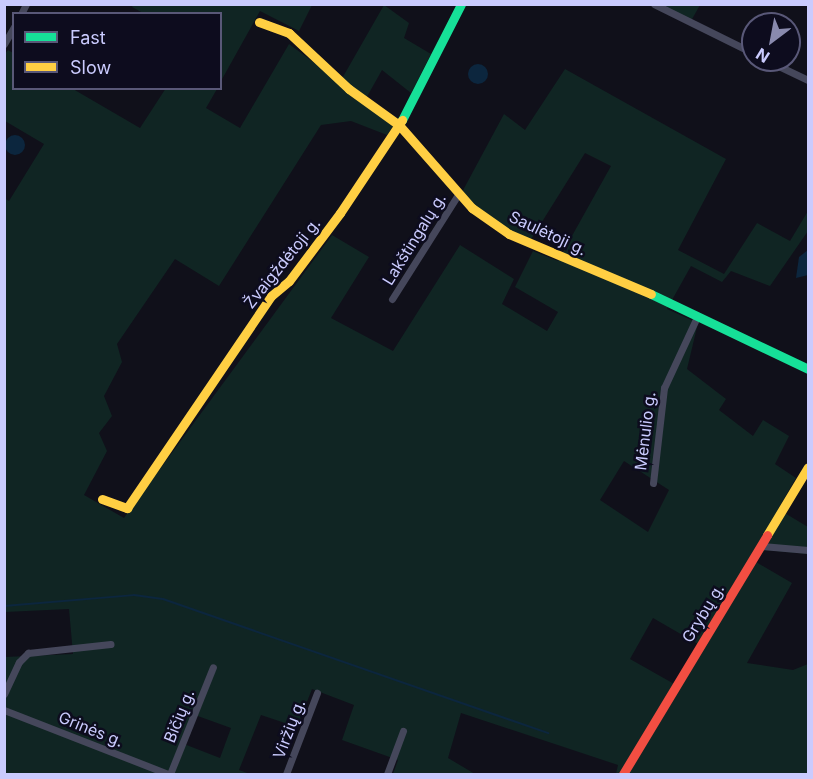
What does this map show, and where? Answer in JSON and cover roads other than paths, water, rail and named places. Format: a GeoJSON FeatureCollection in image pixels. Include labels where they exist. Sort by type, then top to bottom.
{"type":"FeatureCollection","features":[{"type":"Feature","properties":{"kind":"street","name":"Žvaigždėtoji g."},"geometry":{"type":"LineString","coordinates":[[102,499],[128,508],[271,296],[289,281],[340,213],[399,124],[461,4]]}},
{"type":"Feature","properties":{"kind":"street"},"geometry":{"type":"LineString","coordinates":[[654,4],[741,47]]}},
{"type":"Feature","properties":{"kind":"street","name":"Saulėtoji g."},"geometry":{"type":"LineString","coordinates":[[259,22],[289,33],[348,89],[399,124],[431,157],[459,193],[484,218],[509,234],[618,278],[808,369]]}},
{"type":"Feature","properties":{"kind":"street"},"geometry":{"type":"LineString","coordinates":[[4,44],[12,30]]}},
{"type":"Feature","properties":{"kind":"street"},"geometry":{"type":"LineString","coordinates":[[791,72],[808,80]]}},
{"type":"Feature","properties":{"kind":"street","name":"Lakštingalų g."},"geometry":{"type":"LineString","coordinates":[[392,299],[459,193]]}},
{"type":"Feature","properties":{"kind":"street","name":"Mėnulio g."},"geometry":{"type":"LineString","coordinates":[[653,483],[664,388],[697,317]]}},
{"type":"Feature","properties":{"kind":"street","name":"Grybų g."},"geometry":{"type":"LineString","coordinates":[[623,774],[808,467]]}},
{"type":"Feature","properties":{"kind":"street"},"geometry":{"type":"LineString","coordinates":[[762,546],[808,550]]}},
{"type":"Feature","properties":{"kind":"street"},"geometry":{"type":"LineString","coordinates":[[4,694],[19,662],[28,653],[111,644]]}},
{"type":"Feature","properties":{"kind":"street","name":"Bičių g."},"geometry":{"type":"LineString","coordinates":[[169,774],[213,667]]}},
{"type":"Feature","properties":{"kind":"street","name":"Viržių g."},"geometry":{"type":"LineString","coordinates":[[286,774],[317,693]]}},
{"type":"Feature","properties":{"kind":"street","name":"Grinės g."},"geometry":{"type":"LineString","coordinates":[[4,710],[169,774]]}},
{"type":"Feature","properties":{"kind":"street"},"geometry":{"type":"LineString","coordinates":[[387,774],[404,731]]}},
{"type":"Feature","properties":{"kind":"water"},"geometry":{"type":"Polygon","coordinates":[[[478,64],[485,67],[488,74],[485,81],[478,84],[471,81],[468,74],[471,67],[478,64]]]}},
{"type":"Feature","properties":{"kind":"water"},"geometry":{"type":"Polygon","coordinates":[[[15,135],[22,138],[25,145],[22,152],[15,155],[8,152],[5,145],[8,138],[15,135]]]}},
{"type":"Feature","properties":{"kind":"water"},"geometry":{"type":"Polygon","coordinates":[[[808,250],[808,275],[796,278],[799,257],[808,250]]]}},
{"type":"Feature","properties":{"kind":"waterway"},"geometry":{"type":"LineString","coordinates":[[4,606],[134,595],[163,599],[548,733]]}}]}
